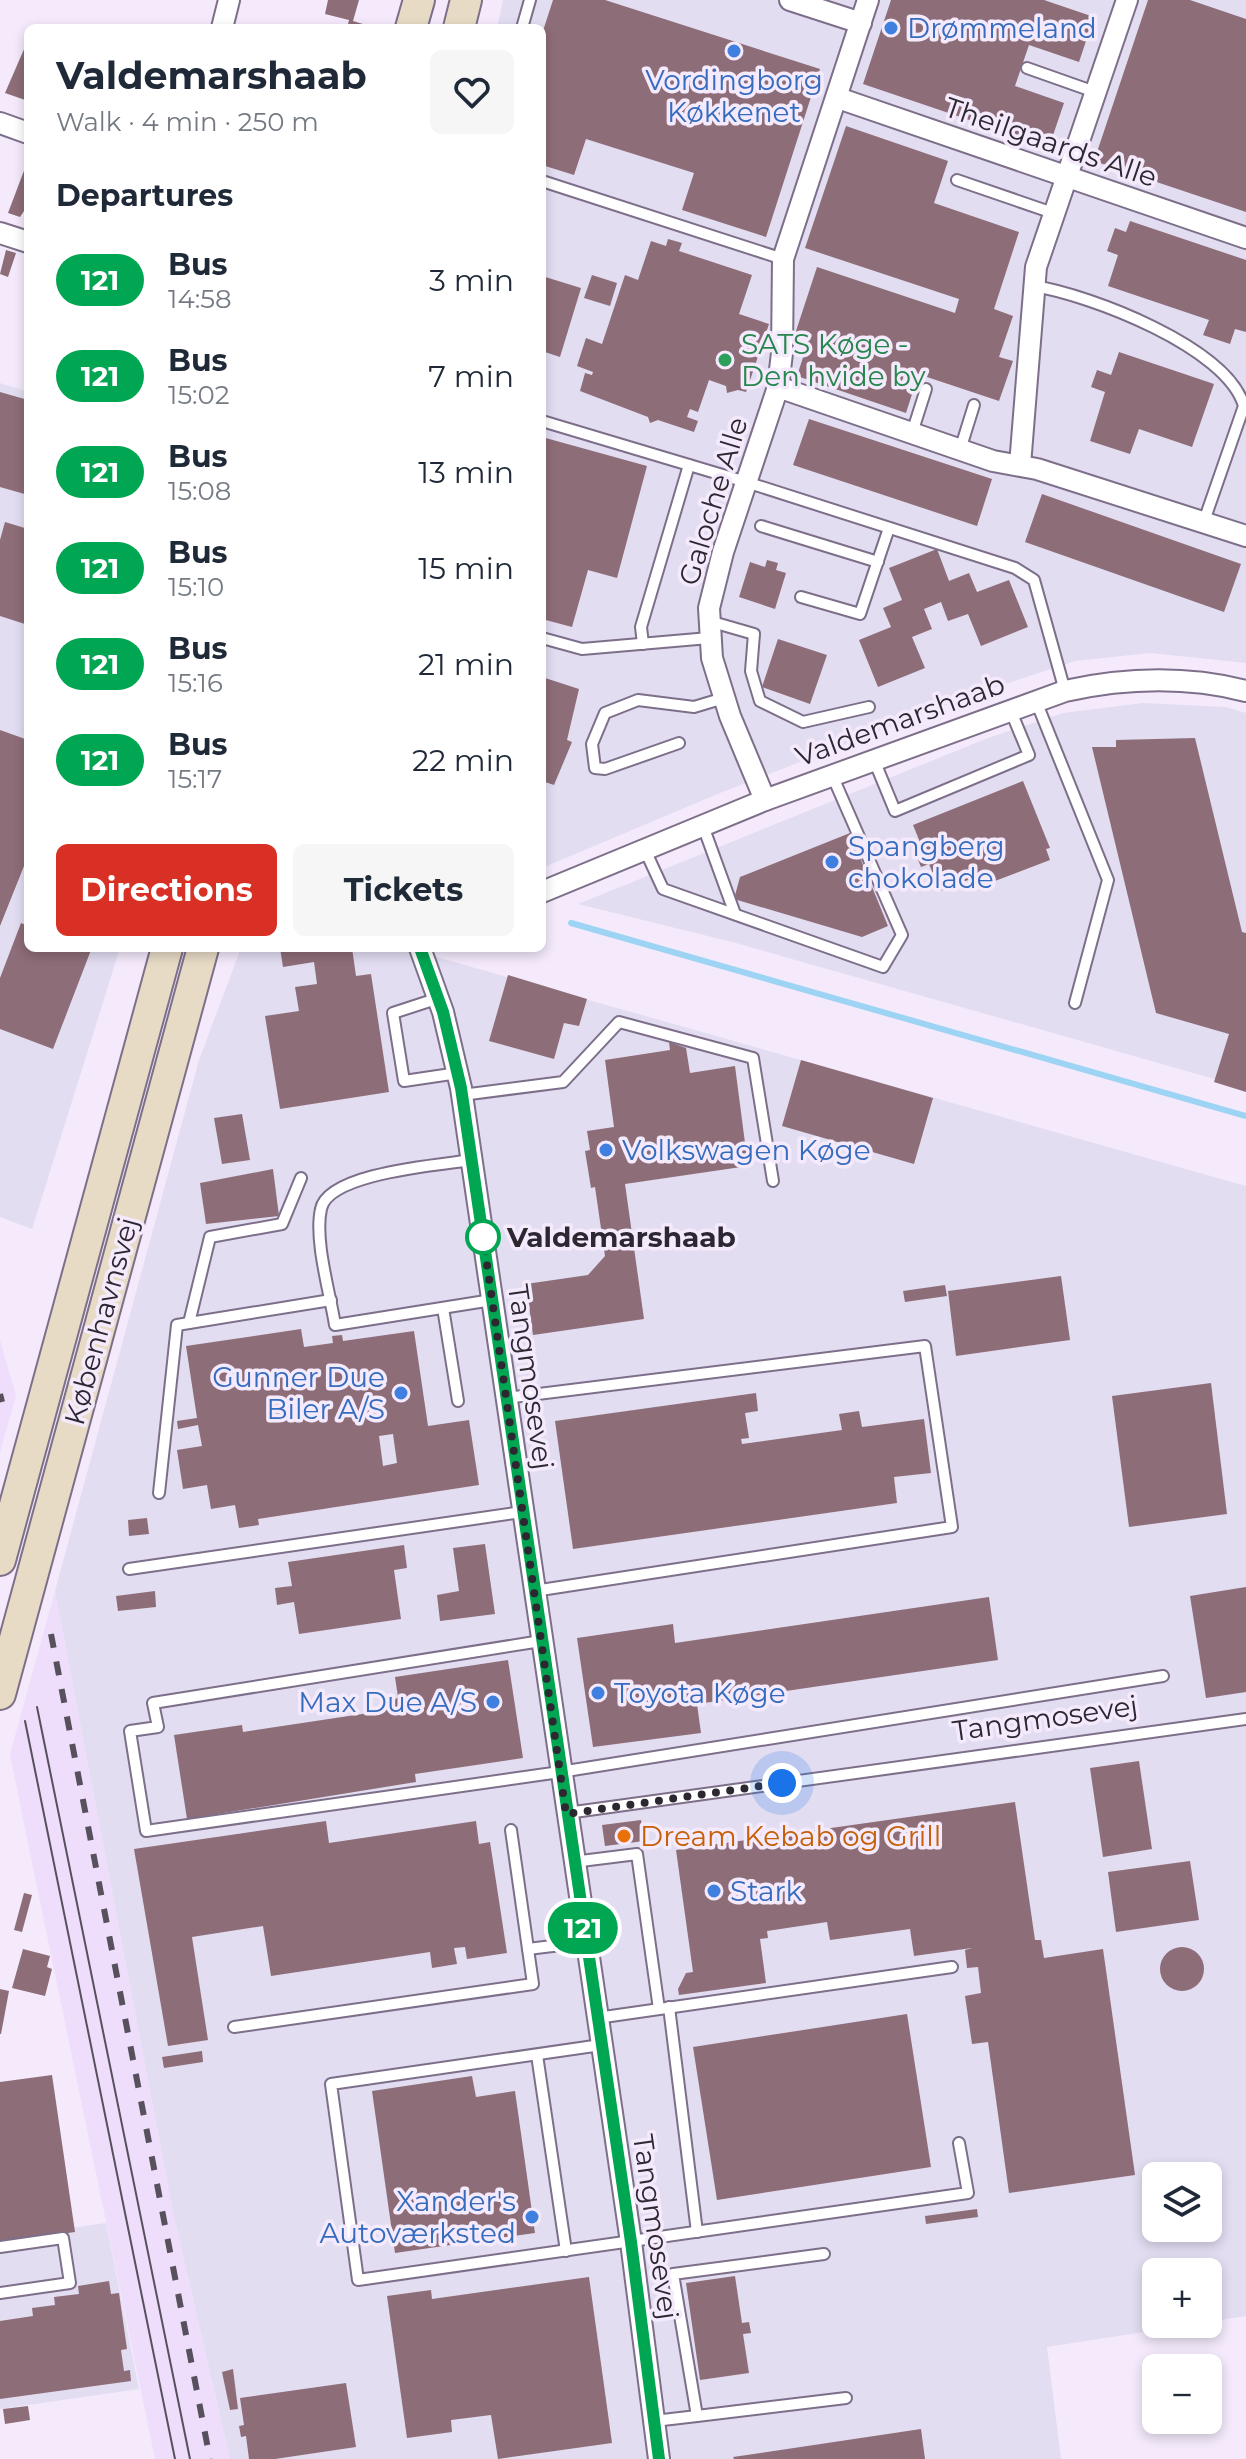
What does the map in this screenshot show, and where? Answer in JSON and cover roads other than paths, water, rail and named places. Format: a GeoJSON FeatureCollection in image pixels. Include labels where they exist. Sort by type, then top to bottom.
{"type":"FeatureCollection","features":[{"type":"Feature","properties":{"kind":"main road"},"geometry":{"type":"LineString","coordinates":[[412,24],[419,0]]}},
{"type":"Feature","properties":{"kind":"main road"},"geometry":{"type":"LineString","coordinates":[[460,24],[466,0]]}},
{"type":"Feature","properties":{"kind":"main road","name":"Københavnsvej"},"geometry":{"type":"LineString","coordinates":[[0,1560],[166,952]]}},
{"type":"Feature","properties":{"kind":"main road","name":"Københavnsvej"},"geometry":{"type":"LineString","coordinates":[[0,1694],[202,952]]}},
{"type":"Feature","properties":{"kind":"street"},"geometry":{"type":"LineString","coordinates":[[223,24],[229,0]]}},
{"type":"Feature","properties":{"kind":"street"},"geometry":{"type":"LineString","coordinates":[[790,0],[861,23]]}},
{"type":"Feature","properties":{"kind":"street","name":"Galoche Alle"},"geometry":{"type":"LineString","coordinates":[[765,800],[724,698],[709,630],[723,552],[778,387],[782,353],[783,259],[868,0]]}},
{"type":"Feature","properties":{"kind":"street"},"geometry":{"type":"LineString","coordinates":[[1020,465],[1036,267],[1122,2]]}},
{"type":"Feature","properties":{"kind":"street","name":"Theilgaards Alle"},"geometry":{"type":"LineString","coordinates":[[838,98],[1246,238]]}},
{"type":"Feature","properties":{"kind":"street"},"geometry":{"type":"LineString","coordinates":[[0,123],[24,132]]}},
{"type":"Feature","properties":{"kind":"street"},"geometry":{"type":"LineString","coordinates":[[0,233],[24,241]]}},
{"type":"Feature","properties":{"kind":"street"},"geometry":{"type":"LineString","coordinates":[[778,387],[993,461],[1020,465],[1246,536]]}},
{"type":"Feature","properties":{"kind":"street","name":"Valdemarshaab"},"geometry":{"type":"LineString","coordinates":[[546,890],[765,800],[1035,699],[1100,683],[1150,681],[1202,682],[1246,691]]}},
{"type":"Feature","properties":{"kind":"street","name":"Tangmosevej"},"geometry":{"type":"LineString","coordinates":[[422,952],[439,998],[462,1095],[631,2242],[659,2459]]}},
{"type":"Feature","properties":{"kind":"lane"},"geometry":{"type":"LineString","coordinates":[[523,24],[530,0]]}},
{"type":"Feature","properties":{"kind":"lane"},"geometry":{"type":"LineString","coordinates":[[1027,68],[1095,92]]}},
{"type":"Feature","properties":{"kind":"lane"},"geometry":{"type":"LineString","coordinates":[[957,180],[1053,213]]}},
{"type":"Feature","properties":{"kind":"lane"},"geometry":{"type":"LineString","coordinates":[[546,182],[783,259]]}},
{"type":"Feature","properties":{"kind":"lane"},"geometry":{"type":"LineString","coordinates":[[1034,286],[1077,296],[1176,341],[1209,361],[1239,389],[1245,406],[1204,521]]}},
{"type":"Feature","properties":{"kind":"lane"},"geometry":{"type":"LineString","coordinates":[[912,433],[926,389]]}},
{"type":"Feature","properties":{"kind":"lane"},"geometry":{"type":"LineString","coordinates":[[960,450],[974,405]]}},
{"type":"Feature","properties":{"kind":"lane"},"geometry":{"type":"LineString","coordinates":[[546,422],[1015,568],[1034,580],[1065,691]]}},
{"type":"Feature","properties":{"kind":"lane"},"geometry":{"type":"LineString","coordinates":[[643,644],[641,627],[689,465]]}},
{"type":"Feature","properties":{"kind":"lane"},"geometry":{"type":"LineString","coordinates":[[761,526],[878,562]]}},
{"type":"Feature","properties":{"kind":"lane"},"geometry":{"type":"LineString","coordinates":[[801,597],[860,614],[889,528]]}},
{"type":"Feature","properties":{"kind":"lane"},"geometry":{"type":"LineString","coordinates":[[546,639],[582,649],[643,644],[709,630],[754,634],[751,671],[760,701],[803,722],[869,707]]}},
{"type":"Feature","properties":{"kind":"lane"},"geometry":{"type":"LineString","coordinates":[[679,743],[605,769],[595,768],[592,744],[605,713],[638,700],[694,707],[724,698]]}},
{"type":"Feature","properties":{"kind":"lane"},"geometry":{"type":"LineString","coordinates":[[1035,699],[1108,880],[1075,1003]]}},
{"type":"Feature","properties":{"kind":"lane"},"geometry":{"type":"LineString","coordinates":[[874,760],[895,811],[1029,755],[1010,709]]}},
{"type":"Feature","properties":{"kind":"lane"},"geometry":{"type":"LineString","coordinates":[[645,850],[663,889],[883,967],[902,935],[832,775]]}},
{"type":"Feature","properties":{"kind":"lane"},"geometry":{"type":"LineString","coordinates":[[703,826],[735,914]]}},
{"type":"Feature","properties":{"kind":"lane"},"geometry":{"type":"LineString","coordinates":[[439,998],[393,1013],[404,1081],[458,1073]]}},
{"type":"Feature","properties":{"kind":"lane"},"geometry":{"type":"LineString","coordinates":[[462,1095],[563,1082],[619,1022],[753,1058],[773,1181]]}},
{"type":"Feature","properties":{"kind":"lane"},"geometry":{"type":"LineString","coordinates":[[472,1160],[365,1178],[334,1190],[325,1197],[319,1219],[335,1325],[492,1300]]}},
{"type":"Feature","properties":{"kind":"lane"},"geometry":{"type":"LineString","coordinates":[[189,1323],[210,1237],[282,1224],[301,1178]]}},
{"type":"Feature","properties":{"kind":"lane"},"geometry":{"type":"LineString","coordinates":[[159,1493],[177,1325],[331,1300]]}},
{"type":"Feature","properties":{"kind":"lane"},"geometry":{"type":"LineString","coordinates":[[443,1308],[458,1401]]}},
{"type":"Feature","properties":{"kind":"lane"},"geometry":{"type":"LineString","coordinates":[[506,1398],[925,1346],[952,1527],[534,1591]]}},
{"type":"Feature","properties":{"kind":"lane"},"geometry":{"type":"LineString","coordinates":[[129,1569],[522,1512]]}},
{"type":"Feature","properties":{"kind":"lane"},"geometry":{"type":"LineString","coordinates":[[541,1641],[153,1703],[158,1727],[130,1731],[146,1831],[560,1772]]}},
{"type":"Feature","properties":{"kind":"lane","name":"Tangmosevej"},"geometry":{"type":"LineString","coordinates":[[560,1772],[1163,1676]]}},
{"type":"Feature","properties":{"kind":"lane","name":"Tangmosevej"},"geometry":{"type":"LineString","coordinates":[[566,1814],[1246,1719]]}},
{"type":"Feature","properties":{"kind":"lane"},"geometry":{"type":"LineString","coordinates":[[234,2027],[533,1984],[511,1830]]}},
{"type":"Feature","properties":{"kind":"lane"},"geometry":{"type":"LineString","coordinates":[[573,1862],[637,1854],[664,2008],[697,2232]]}},
{"type":"Feature","properties":{"kind":"lane"},"geometry":{"type":"LineString","coordinates":[[528,1949],[585,1942]]}},
{"type":"Feature","properties":{"kind":"lane"},"geometry":{"type":"LineString","coordinates":[[597,2018],[952,1967]]}},
{"type":"Feature","properties":{"kind":"lane"},"geometry":{"type":"LineString","coordinates":[[601,2045],[331,2084],[358,2280],[968,2193],[959,2143]]}},
{"type":"Feature","properties":{"kind":"lane"},"geometry":{"type":"LineString","coordinates":[[537,2055],[566,2251]]}},
{"type":"Feature","properties":{"kind":"lane"},"geometry":{"type":"LineString","coordinates":[[0,2247],[63,2238],[70,2283],[0,2293]]}},
{"type":"Feature","properties":{"kind":"lane"},"geometry":{"type":"LineString","coordinates":[[697,2416],[673,2274],[824,2254]]}},
{"type":"Feature","properties":{"kind":"lane"},"geometry":{"type":"LineString","coordinates":[[654,2421],[846,2398]]}},
{"type":"Feature","properties":{"kind":"waterway"},"geometry":{"type":"LineString","coordinates":[[571,923],[1246,1116]]}},
{"type":"Feature","properties":{"kind":"tram line"},"geometry":{"type":"LineString","coordinates":[[37,1707],[190,2459]]}},
{"type":"Feature","properties":{"kind":"tram line"},"geometry":{"type":"LineString","coordinates":[[25,1721],[175,2459]]}},
{"type":"Feature","properties":{"kind":"railway"},"geometry":{"type":"LineString","coordinates":[[0,1394],[2,1402]]}},
{"type":"Feature","properties":{"kind":"railway"},"geometry":{"type":"LineString","coordinates":[[51,1634],[210,2459]]}},
{"type":"Feature","properties":{"kind":"place","name":"Drømmeland"},"geometry":{"type":"Point","coordinates":[891,28]}},
{"type":"Feature","properties":{"kind":"place","name":"Vordingborg Køkkenet"},"geometry":{"type":"Point","coordinates":[734,51]}},
{"type":"Feature","properties":{"kind":"place","name":"SATS Køge - Den hvide by"},"geometry":{"type":"Point","coordinates":[725,360]}},
{"type":"Feature","properties":{"kind":"place","name":"Spangberg chokolade"},"geometry":{"type":"Point","coordinates":[832,862]}},
{"type":"Feature","properties":{"kind":"place","name":"Volkswagen Køge"},"geometry":{"type":"Point","coordinates":[606,1150]}},
{"type":"Feature","properties":{"kind":"place","name":"Valdemarshaab"},"geometry":{"type":"Point","coordinates":[483,1237]}},
{"type":"Feature","properties":{"kind":"place","name":"Gunner Due Biler A/S"},"geometry":{"type":"Point","coordinates":[401,1393]}},
{"type":"Feature","properties":{"kind":"place","name":"Toyota Køge"},"geometry":{"type":"Point","coordinates":[598,1693]}},
{"type":"Feature","properties":{"kind":"place","name":"Max Due A/S"},"geometry":{"type":"Point","coordinates":[493,1702]}},
{"type":"Feature","properties":{"kind":"place","name":"Dream Kebab og Grill"},"geometry":{"type":"Point","coordinates":[624,1836]}},
{"type":"Feature","properties":{"kind":"place","name":"Stark"},"geometry":{"type":"Point","coordinates":[714,1891]}},
{"type":"Feature","properties":{"kind":"place","name":"Xander's Autoværksted"},"geometry":{"type":"Point","coordinates":[532,2217]}}]}
